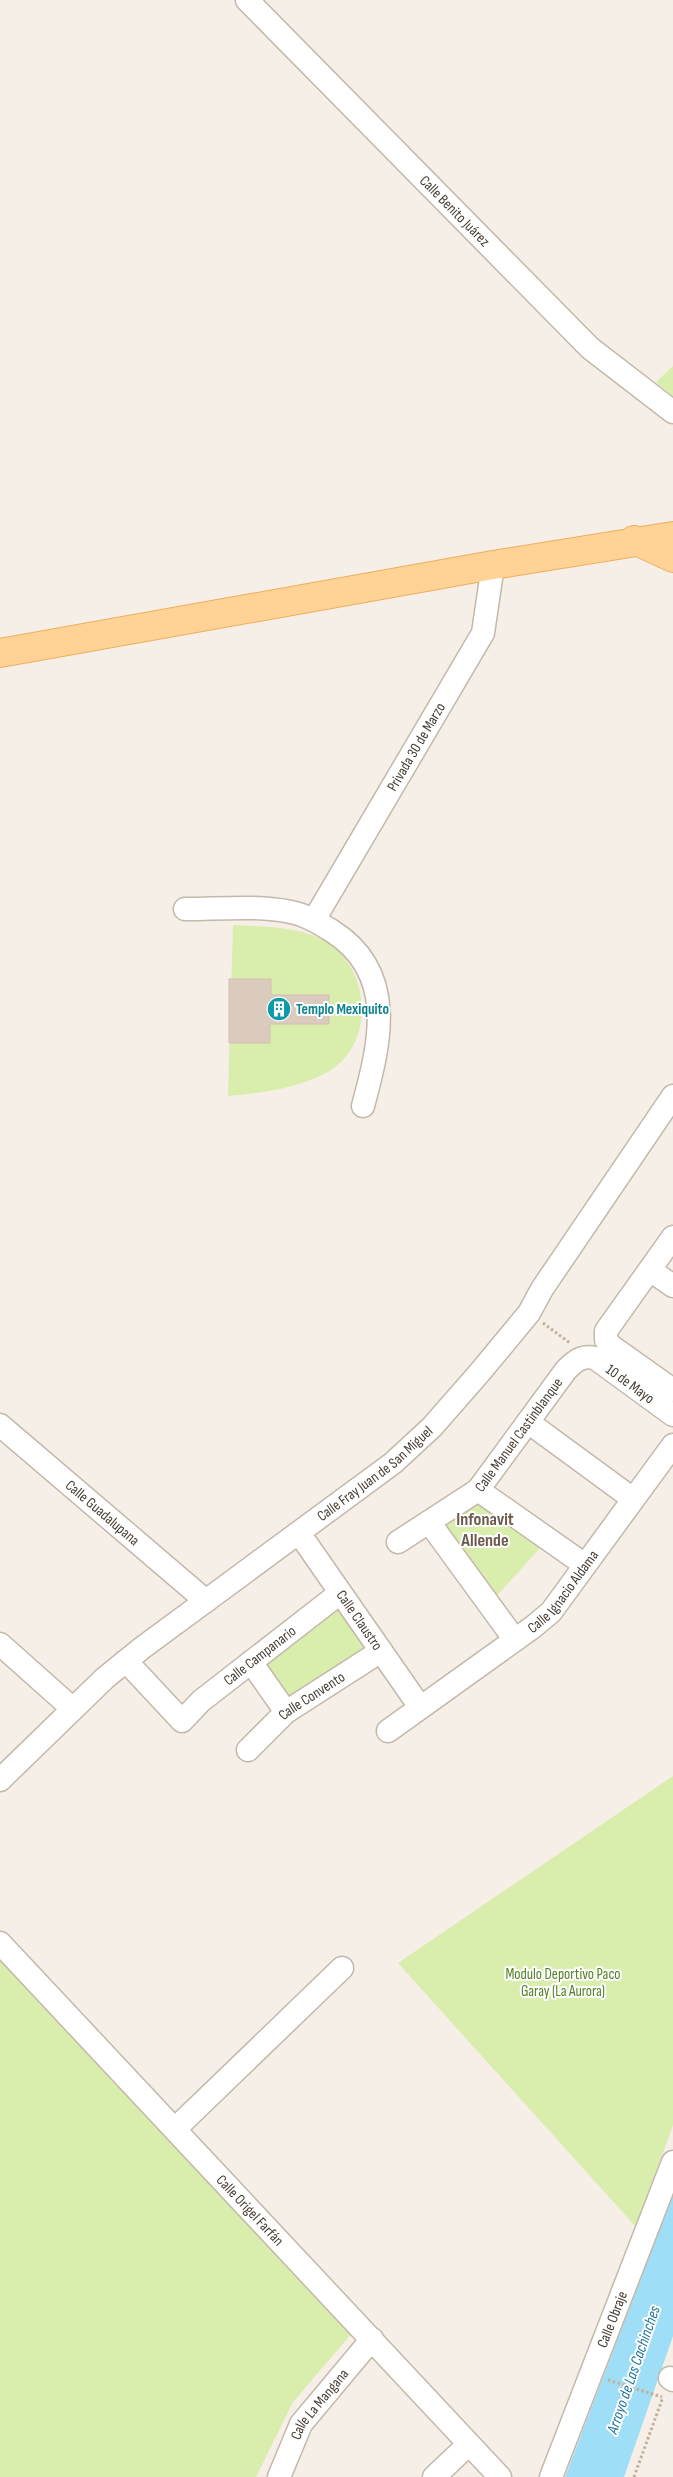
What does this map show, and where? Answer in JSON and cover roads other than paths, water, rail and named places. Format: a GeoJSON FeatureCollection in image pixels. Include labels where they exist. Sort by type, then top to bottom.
{"type":"FeatureCollection","features":[{"type":"Feature","properties":{"kind":"main road"},"geometry":{"type":"LineString","coordinates":[[0,653],[493,564],[634,540],[673,536]]}},
{"type":"Feature","properties":{"kind":"main road"},"geometry":{"type":"LineString","coordinates":[[634,540],[673,558]]}},
{"type":"Feature","properties":{"kind":"street","name":"Calle Benito Juárez"},"geometry":{"type":"LineString","coordinates":[[247,0],[590,348],[673,412]]}},
{"type":"Feature","properties":{"kind":"street","name":"Privada 30 de Marzo"},"geometry":{"type":"LineString","coordinates":[[314,920],[482,633],[493,564]]}},
{"type":"Feature","properties":{"kind":"street"},"geometry":{"type":"LineString","coordinates":[[185,909],[290,912],[314,920],[346,940],[369,970],[380,1007],[377,1054],[363,1106]]}},
{"type":"Feature","properties":{"kind":"street","name":"Calle Fray Juan de San Miguel"},"geometry":{"type":"LineString","coordinates":[[0,1780],[126,1661],[393,1463],[432,1427],[529,1313],[542,1289],[673,1096]]}},
{"type":"Feature","properties":{"kind":"street"},"geometry":{"type":"LineString","coordinates":[[673,1237],[650,1270],[673,1286]]}},
{"type":"Feature","properties":{"kind":"street","name":"10 de Mayo"},"geometry":{"type":"LineString","coordinates":[[650,1270],[611,1323],[606,1331],[606,1340],[673,1390]]}},
{"type":"Feature","properties":{"kind":"street","name":"10 de Mayo"},"geometry":{"type":"LineString","coordinates":[[585,1356],[595,1358],[673,1415]]}},
{"type":"Feature","properties":{"kind":"street","name":"Calle Manuel Castinblanque"},"geometry":{"type":"LineString","coordinates":[[398,1542],[478,1490],[566,1370],[574,1362],[585,1356]]}},
{"type":"Feature","properties":{"kind":"street"},"geometry":{"type":"LineString","coordinates":[[528,1422],[633,1499]]}},
{"type":"Feature","properties":{"kind":"street","name":"Calle Guadalupana"},"geometry":{"type":"LineString","coordinates":[[0,1425],[206,1601]]}},
{"type":"Feature","properties":{"kind":"street","name":"Calle Ignacio Aldama"},"geometry":{"type":"LineString","coordinates":[[388,1731],[551,1612],[673,1445]]}},
{"type":"Feature","properties":{"kind":"street"},"geometry":{"type":"LineString","coordinates":[[478,1490],[585,1565]]}},
{"type":"Feature","properties":{"kind":"street"},"geometry":{"type":"LineString","coordinates":[[429,1522],[515,1640]]}},
{"type":"Feature","properties":{"kind":"street","name":"Calle Claustro"},"geometry":{"type":"LineString","coordinates":[[299,1532],[420,1707]]}},
{"type":"Feature","properties":{"kind":"street","name":"Calle Campanario"},"geometry":{"type":"LineString","coordinates":[[126,1661],[182,1721],[201,1701],[340,1593]]}},
{"type":"Feature","properties":{"kind":"street"},"geometry":{"type":"LineString","coordinates":[[0,1644],[73,1709]]}},
{"type":"Feature","properties":{"kind":"street","name":"Calle Convento"},"geometry":{"type":"LineString","coordinates":[[248,1750],[286,1712],[381,1650]]}},
{"type":"Feature","properties":{"kind":"street"},"geometry":{"type":"LineString","coordinates":[[251,1662],[286,1712]]}},
{"type":"Feature","properties":{"kind":"street","name":"Calle Origel Farfán"},"geometry":{"type":"LineString","coordinates":[[0,1943],[500,2477]]}},
{"type":"Feature","properties":{"kind":"street"},"geometry":{"type":"LineString","coordinates":[[175,2129],[342,1968]]}},
{"type":"Feature","properties":{"kind":"street","name":"Calle Obraje"},"geometry":{"type":"LineString","coordinates":[[551,2477],[673,2162]]}},
{"type":"Feature","properties":{"kind":"street","name":"Calle La Mangana"},"geometry":{"type":"LineString","coordinates":[[279,2477],[302,2424],[372,2339]]}},
{"type":"Feature","properties":{"kind":"street"},"geometry":{"type":"LineString","coordinates":[[434,2477],[469,2444]]}},
{"type":"Feature","properties":{"kind":"water","name":"Arroyo de Las Cachinches"},"geometry":{"type":"Polygon","coordinates":[[[673,2194],[673,2336],[624,2477],[565,2477],[673,2194]]]}},
{"type":"Feature","properties":{"kind":"place","name":"Templo Mexiquito"},"geometry":{"type":"Point","coordinates":[279,1009]}},
{"type":"Feature","properties":{"kind":"district","name":"Infonavit Allende"},"geometry":{"type":"Point","coordinates":[485,1529]}},
{"type":"Feature","properties":{"kind":"park label","name":"Modulo Deportivo Paco Garay (La Aurora)"},"geometry":{"type":"Point","coordinates":[563,1982]}}]}
